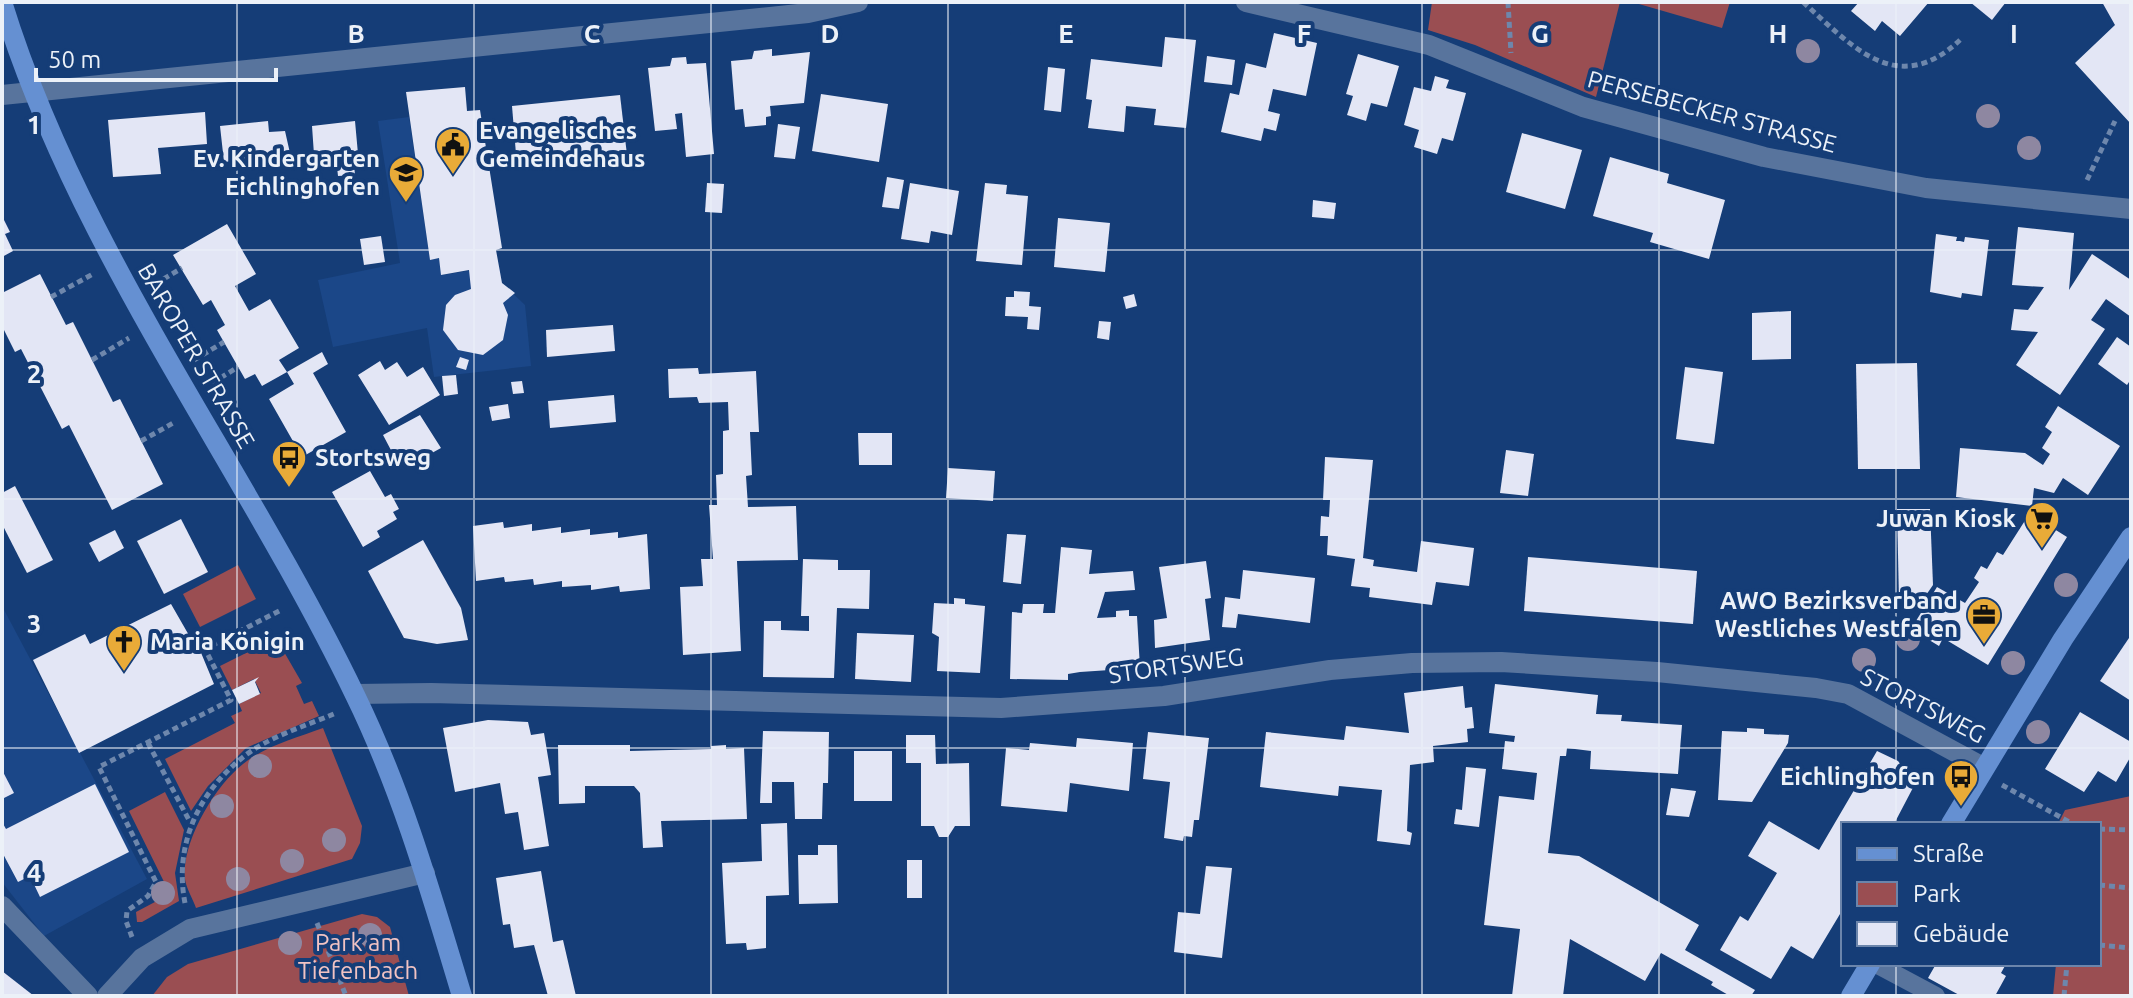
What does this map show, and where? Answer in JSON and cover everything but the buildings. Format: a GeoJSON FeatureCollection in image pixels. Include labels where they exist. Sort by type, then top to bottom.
{"type":"FeatureCollection","features":[{"type":"Feature","properties":{"kind":"main road","name":"BAROPER STRASSE"},"geometry":{"type":"LineString","coordinates":[[2,2],[34,94],[61,158],[113,262],[357,699],[395,785],[462,996]]}},
{"type":"Feature","properties":{"kind":"main road"},"geometry":{"type":"LineString","coordinates":[[1952,822],[1981,770],[2131,537]]}},
{"type":"Feature","properties":{"kind":"main road"},"geometry":{"type":"LineString","coordinates":[[1851,996],[1869,966]]}},
{"type":"Feature","properties":{"kind":"street"},"geometry":{"type":"LineString","coordinates":[[2,95],[808,13],[858,2]]}},
{"type":"Feature","properties":{"kind":"street","name":"PERSEBECKER STRASSE"},"geometry":{"type":"LineString","coordinates":[[1246,2],[1429,45],[1583,107],[1764,157],[1885,182],[2131,209]]}},
{"type":"Feature","properties":{"kind":"street","name":"STORTSWEG"},"geometry":{"type":"LineString","coordinates":[[357,699],[431,693],[1001,708],[1164,696],[1330,670],[1424,662],[1501,662],[1657,672],[1848,694],[1981,770]]}},
{"type":"Feature","properties":{"kind":"street"},"geometry":{"type":"LineString","coordinates":[[107,996],[142,958],[190,929],[425,873]]}},
{"type":"Feature","properties":{"kind":"street"},"geometry":{"type":"LineString","coordinates":[[2,906],[88,996]]}},
{"type":"Feature","properties":{"kind":"lane"},"geometry":{"type":"LineString","coordinates":[[1880,966],[1936,996]]}},
{"type":"Feature","properties":{"kind":"path"},"geometry":{"type":"LineString","coordinates":[[1508,2],[1509,76]]}},
{"type":"Feature","properties":{"kind":"path"},"geometry":{"type":"LineString","coordinates":[[1803,2],[1855,49],[1896,67],[1916,66],[1937,57],[1960,40]]}},
{"type":"Feature","properties":{"kind":"path"},"geometry":{"type":"LineString","coordinates":[[2080,204],[2084,186],[2115,121]]}},
{"type":"Feature","properties":{"kind":"path"},"geometry":{"type":"LineString","coordinates":[[51,297],[113,262]]}},
{"type":"Feature","properties":{"kind":"path"},"geometry":{"type":"LineString","coordinates":[[92,360],[150,326]]}},
{"type":"Feature","properties":{"kind":"path"},"geometry":{"type":"LineString","coordinates":[[141,441],[197,410]]}},
{"type":"Feature","properties":{"kind":"path"},"geometry":{"type":"LineString","coordinates":[[142,958],[126,921],[127,911],[148,896],[156,882],[99,767],[231,700],[203,650],[303,598]]}},
{"type":"Feature","properties":{"kind":"path"},"geometry":{"type":"LineString","coordinates":[[190,929],[180,877],[191,822],[210,790],[243,757],[357,699]]}},
{"type":"Feature","properties":{"kind":"path"},"geometry":{"type":"LineString","coordinates":[[148,743],[191,822]]}},
{"type":"Feature","properties":{"kind":"path"},"geometry":{"type":"LineString","coordinates":[[1981,770],[2070,822]]}},
{"type":"Feature","properties":{"kind":"path"},"geometry":{"type":"LineString","coordinates":[[2101,829],[2131,830]]}},
{"type":"Feature","properties":{"kind":"path"},"geometry":{"type":"LineString","coordinates":[[2101,885],[2131,888]]}},
{"type":"Feature","properties":{"kind":"path"},"geometry":{"type":"LineString","coordinates":[[308,900],[346,996]]}},
{"type":"Feature","properties":{"kind":"path"},"geometry":{"type":"LineString","coordinates":[[2101,945],[2131,948]]}},
{"type":"Feature","properties":{"kind":"path"},"geometry":{"type":"LineString","coordinates":[[2064,996],[2067,966]]}},
{"type":"Feature","properties":{"kind":"shaded area","name":"Ev. Kindergarten Eichlinghofen"},"geometry":{"type":"Polygon","coordinates":[[[409,117],[430,259],[439,258],[442,275],[499,266],[502,283],[525,305],[531,366],[434,377],[427,328],[333,347],[318,280],[400,263],[378,121],[409,117]]]}},
{"type":"Feature","properties":{"kind":"shaded area"},"geometry":{"type":"Polygon","coordinates":[[[2,606],[147,879],[44,936],[2,882],[2,606]]]}},
{"type":"Feature","properties":{"kind":"green space"},"geometry":{"type":"Polygon","coordinates":[[[1432,2],[1620,2],[1596,97],[1475,45],[1428,30],[1432,2]]]}},
{"type":"Feature","properties":{"kind":"green space"},"geometry":{"type":"Polygon","coordinates":[[[1632,2],[1730,2],[1722,28],[1632,2]]]}},
{"type":"Feature","properties":{"kind":"green space"},"geometry":{"type":"Polygon","coordinates":[[[238,565],[256,599],[200,627],[183,594],[238,565]]]}},
{"type":"Feature","properties":{"kind":"green space"},"geometry":{"type":"Polygon","coordinates":[[[276,638],[302,683],[296,686],[304,704],[312,701],[319,716],[246,748],[208,786],[191,811],[165,759],[235,723],[231,716],[242,711],[239,704],[261,693],[254,679],[232,690],[220,666],[276,638]]]}},
{"type":"Feature","properties":{"kind":"green space"},"geometry":{"type":"Polygon","coordinates":[[[323,728],[362,826],[360,843],[352,859],[196,908],[186,882],[185,864],[194,832],[211,800],[232,774],[261,752],[323,728]]]}},
{"type":"Feature","properties":{"kind":"green space"},"geometry":{"type":"Polygon","coordinates":[[[165,792],[184,830],[175,873],[179,901],[137,922],[136,912],[170,894],[129,811],[165,792]]]}},
{"type":"Feature","properties":{"kind":"green space"},"geometry":{"type":"Polygon","coordinates":[[[2131,796],[2131,996],[2053,996],[2056,966],[2101,966],[2101,822],[2059,822],[2065,810],[2131,796]]]}},
{"type":"Feature","properties":{"kind":"green space","name":"Park am Tiefenbach"},"geometry":{"type":"Polygon","coordinates":[[[362,914],[377,917],[390,927],[409,996],[152,996],[167,977],[188,964],[362,914]]]}},
{"type":"Feature","properties":{"kind":"place","name":"Evangelisches Gemeindehaus"},"geometry":{"type":"Point","coordinates":[453,176]}},
{"type":"Feature","properties":{"kind":"place","name":"Ev. Kindergarten Eichlinghofen"},"geometry":{"type":"Point","coordinates":[406,204]}},
{"type":"Feature","properties":{"kind":"place","name":"Stortsweg"},"geometry":{"type":"Point","coordinates":[289,489]}},
{"type":"Feature","properties":{"kind":"place","name":"Juwan Kiosk"},"geometry":{"type":"Point","coordinates":[2042,550]}},
{"type":"Feature","properties":{"kind":"place","name":"AWO Bezirksverband Westliches Westfalen"},"geometry":{"type":"Point","coordinates":[1984,646]}},
{"type":"Feature","properties":{"kind":"place","name":"Maria Königin"},"geometry":{"type":"Point","coordinates":[124,673]}},
{"type":"Feature","properties":{"kind":"place","name":"Eichlinghofen"},"geometry":{"type":"Point","coordinates":[1961,808]}}]}
